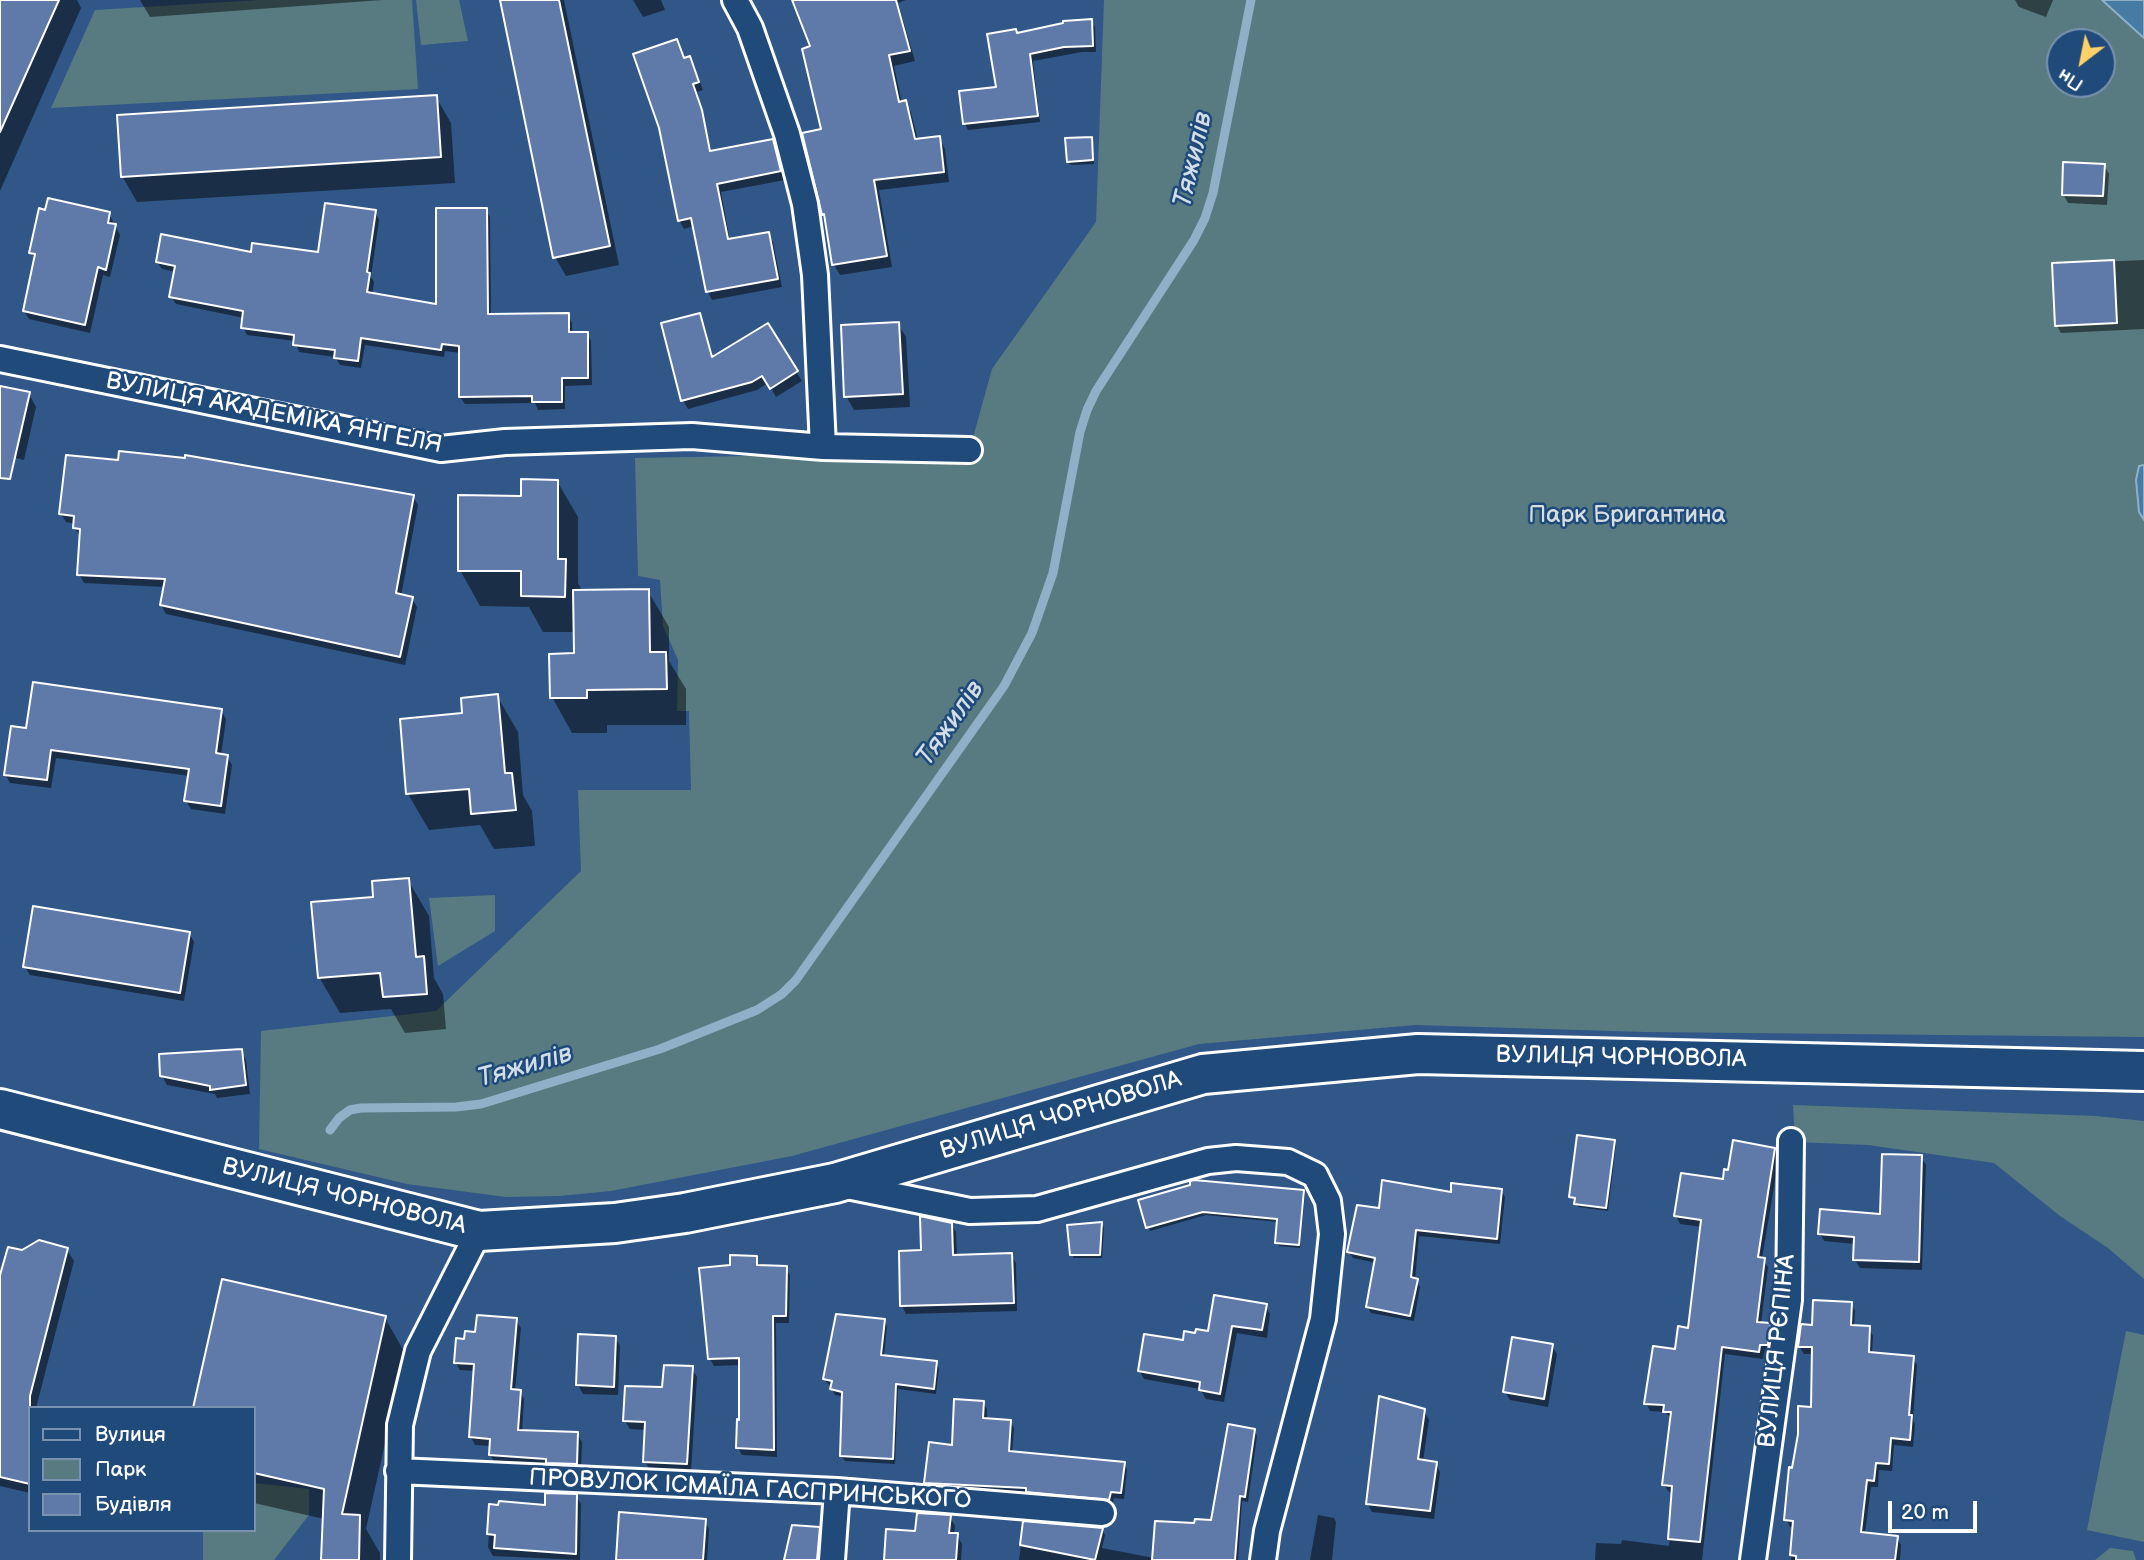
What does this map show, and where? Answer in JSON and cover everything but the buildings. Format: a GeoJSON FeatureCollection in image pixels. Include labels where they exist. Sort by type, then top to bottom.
{"type":"FeatureCollection","features":[{"type":"Feature","properties":{"kind":"main road","name":"ВУЛИЦЯ ЧОРНОВОЛА"},"geometry":{"type":"LineString","coordinates":[[0,1109],[479,1231],[615,1223],[685,1213],[835,1183],[1203,1074],[1418,1054],[2144,1071]]}},
{"type":"Feature","properties":{"kind":"street"},"geometry":{"type":"LineString","coordinates":[[735,0],[750,28],[783,122],[805,204],[815,275],[823,447]]}},
{"type":"Feature","properties":{"kind":"street","name":"ВУЛИЦЯ АКАДЕМІКА ЯНГЕЛЯ"},"geometry":{"type":"LineString","coordinates":[[0,359],[441,449],[505,442],[692,436],[823,447],[969,450]]}},
{"type":"Feature","properties":{"kind":"street","name":"ВУЛИЦЯ РЄПІНА"},"geometry":{"type":"LineString","coordinates":[[1753,1560],[1789,1300],[1791,1141]]}},
{"type":"Feature","properties":{"kind":"street"},"geometry":{"type":"LineString","coordinates":[[835,1183],[970,1211],[1037,1209],[1195,1165],[1236,1158],[1288,1162],[1315,1175],[1328,1201],[1332,1234],[1322,1319],[1267,1531],[1263,1560]]}},
{"type":"Feature","properties":{"kind":"street"},"geometry":{"type":"LineString","coordinates":[[398,1560],[400,1426],[418,1351],[479,1231]]}},
{"type":"Feature","properties":{"kind":"street","name":"ПРОВУЛОК ІСМАЇЛА ГАСПРИНСЬКОГО"},"geometry":{"type":"LineString","coordinates":[[398,1471],[836,1491],[1102,1513]]}},
{"type":"Feature","properties":{"kind":"street"},"geometry":{"type":"LineString","coordinates":[[832,1560],[836,1491]]}},
{"type":"Feature","properties":{"kind":"green space"},"geometry":{"type":"Polygon","coordinates":[[[259,0],[412,0],[418,89],[51,108],[95,10],[259,0]]]}},
{"type":"Feature","properties":{"kind":"green space"},"geometry":{"type":"Polygon","coordinates":[[[416,0],[459,0],[468,41],[421,45],[416,0]]]}},
{"type":"Feature","properties":{"kind":"green space","name":"Парк Бригантина"},"geometry":{"type":"Polygon","coordinates":[[[1104,0],[2102,0],[2144,38],[2144,1037],[1645,1032],[1415,1025],[1199,1044],[792,1156],[611,1191],[559,1196],[506,1197],[407,1184],[259,1149],[261,1031],[436,1011],[581,871],[578,790],[691,790],[689,711],[677,711],[678,660],[663,626],[660,580],[638,576],[635,458],[969,452],[992,369],[1096,222],[1104,0]]]}},
{"type":"Feature","properties":{"kind":"green space"},"geometry":{"type":"Polygon","coordinates":[[[495,895],[495,931],[438,966],[429,898],[495,895]]]}},
{"type":"Feature","properties":{"kind":"green space"},"geometry":{"type":"Polygon","coordinates":[[[1793,1105],[2096,1116],[2144,1121],[2144,1279],[2108,1248],[2060,1216],[1994,1163],[1868,1145],[1795,1142],[1793,1105]]]}},
{"type":"Feature","properties":{"kind":"green space"},"geometry":{"type":"Polygon","coordinates":[[[2126,1331],[2144,1335],[2144,1542],[2087,1530],[2126,1331]]]}},
{"type":"Feature","properties":{"kind":"green space"},"geometry":{"type":"Polygon","coordinates":[[[256,1483],[309,1489],[309,1515],[274,1560],[203,1560],[203,1532],[256,1532],[256,1483]]]}},
{"type":"Feature","properties":{"kind":"green space"},"geometry":{"type":"Polygon","coordinates":[[[2110,1548],[2133,1551],[2136,1560],[2095,1560],[2110,1548]]]}},
{"type":"Feature","properties":{"kind":"water"},"geometry":{"type":"Polygon","coordinates":[[[2102,0],[2144,0],[2144,38],[2102,0]]]}},
{"type":"Feature","properties":{"kind":"water"},"geometry":{"type":"Polygon","coordinates":[[[2144,465],[2144,520],[2139,512],[2136,480],[2139,466],[2144,465]]]}},
{"type":"Feature","properties":{"kind":"waterway","name":"Тяжилів"},"geometry":{"type":"LineString","coordinates":[[330,1130],[339,1118],[350,1110],[481,1104],[660,1049],[757,1010],[782,994],[796,980],[1004,686],[1032,633],[1053,573],[1080,432],[1087,410],[1096,391],[1194,240],[1205,218],[1213,193],[1251,0]]}}]}
